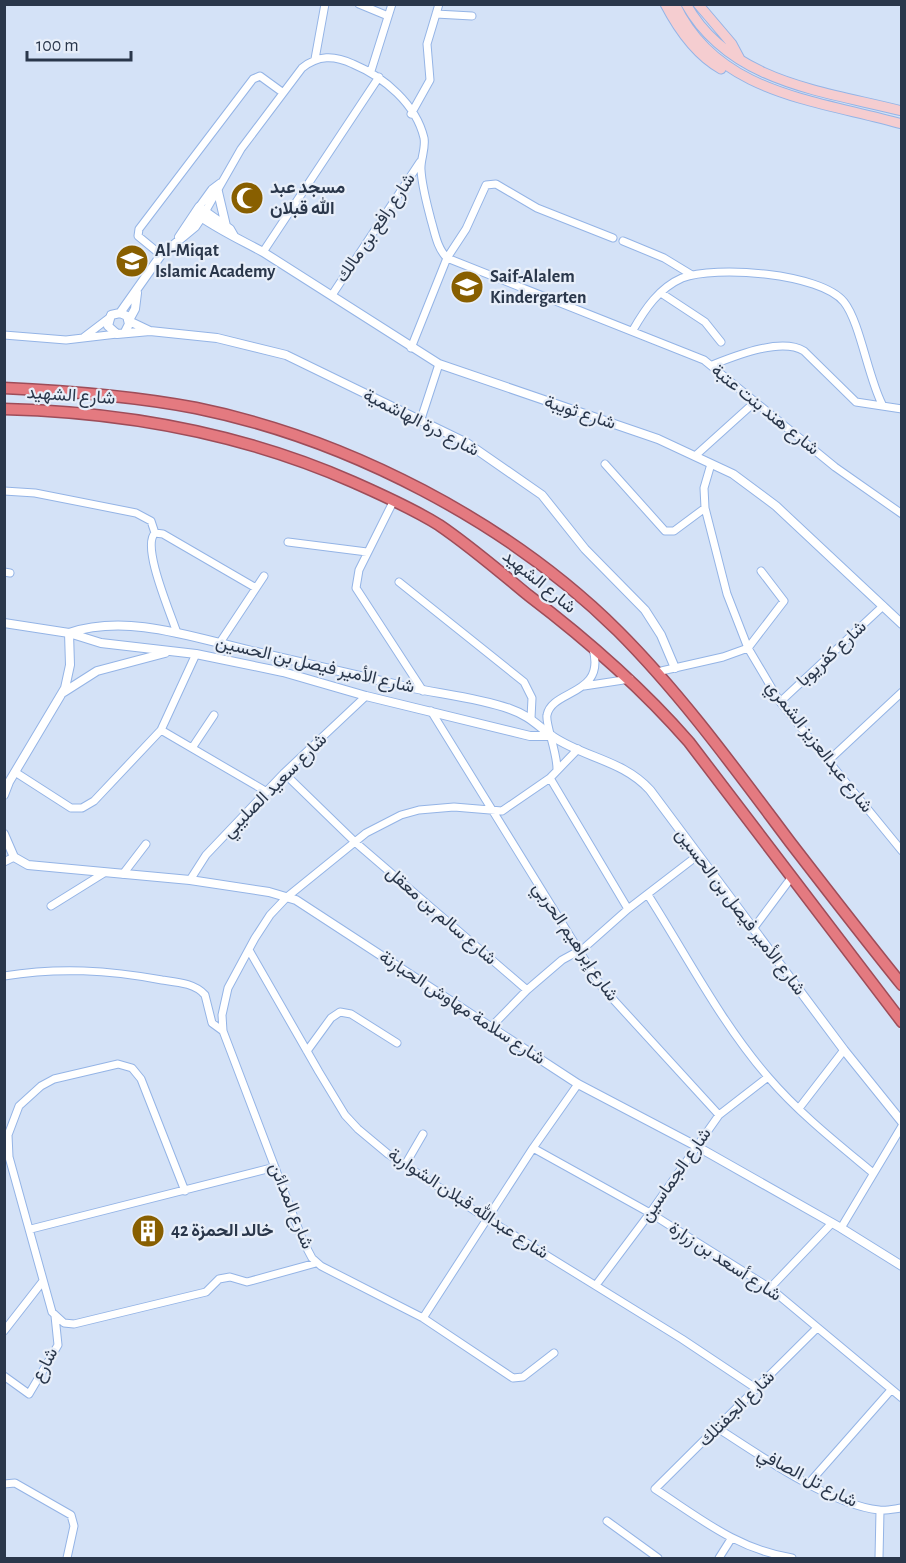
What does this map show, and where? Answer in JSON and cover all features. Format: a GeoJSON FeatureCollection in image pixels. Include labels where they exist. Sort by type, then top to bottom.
{"type":"FeatureCollection","features":[{"type":"Feature","properties":{"kind":"highway","name":"شارع الشهيد"},"geometry":{"type":"LineString","coordinates":[[4,388],[143,399],[197,409],[286,434],[377,468],[490,531],[554,576],[607,621],[657,672],[737,771],[902,986]]}},
{"type":"Feature","properties":{"kind":"highway","name":"شارع الشهيد"},"geometry":{"type":"LineString","coordinates":[[4,409],[121,417],[199,430],[308,464],[394,500],[461,540],[630,679],[689,742],[902,1022]]}},
{"type":"Feature","properties":{"kind":"main road"},"geometry":{"type":"LineString","coordinates":[[665,4],[684,36],[707,59],[721,69],[800,100],[902,124]]}},
{"type":"Feature","properties":{"kind":"main road"},"geometry":{"type":"LineString","coordinates":[[675,4],[699,42],[738,74]]}},
{"type":"Feature","properties":{"kind":"main road"},"geometry":{"type":"LineString","coordinates":[[686,4],[713,40],[741,61],[802,88],[902,111]]}},
{"type":"Feature","properties":{"kind":"main road"},"geometry":{"type":"LineString","coordinates":[[698,4],[732,44],[741,61]]}},
{"type":"Feature","properties":{"kind":"street"},"geometry":{"type":"LineString","coordinates":[[315,59],[325,4]]}},
{"type":"Feature","properties":{"kind":"street"},"geometry":{"type":"LineString","coordinates":[[359,4],[388,16]]}},
{"type":"Feature","properties":{"kind":"street"},"geometry":{"type":"LineString","coordinates":[[371,71],[392,4]]}},
{"type":"Feature","properties":{"kind":"street"},"geometry":{"type":"LineString","coordinates":[[411,114],[430,80],[427,44],[439,4]]}},
{"type":"Feature","properties":{"kind":"street"},"geometry":{"type":"LineString","coordinates":[[435,14],[472,16]]}},
{"type":"Feature","properties":{"kind":"street"},"geometry":{"type":"LineString","coordinates":[[82,338],[109,318],[120,313],[161,255],[190,231],[282,92],[302,68],[315,59],[334,58],[371,71],[397,92],[424,138],[421,160],[425,195],[433,229],[441,250],[447,258]]}},
{"type":"Feature","properties":{"kind":"street"},"geometry":{"type":"LineString","coordinates":[[161,255],[138,236],[139,229],[253,79],[260,76],[282,92]]}},
{"type":"Feature","properties":{"kind":"street"},"geometry":{"type":"LineString","coordinates":[[263,252],[379,77]]}},
{"type":"Feature","properties":{"kind":"street","name":"شارع رافع بن مالك"},"geometry":{"type":"LineString","coordinates":[[332,295],[421,160]]}},
{"type":"Feature","properties":{"kind":"street"},"geometry":{"type":"LineString","coordinates":[[411,348],[447,258],[466,229],[483,187],[489,183],[496,184],[537,208],[613,238]]}},
{"type":"Feature","properties":{"kind":"street"},"geometry":{"type":"LineString","coordinates":[[219,188],[226,226]]}},
{"type":"Feature","properties":{"kind":"street","name":"شارع ثويبة"},"geometry":{"type":"LineString","coordinates":[[200,213],[226,226],[234,236]]}},
{"type":"Feature","properties":{"kind":"street","name":"شارع ثويبة"},"geometry":{"type":"LineString","coordinates":[[200,213],[227,235],[234,236],[263,252],[439,364],[658,439],[733,474],[764,495],[902,624]]}},
{"type":"Feature","properties":{"kind":"street"},"geometry":{"type":"LineString","coordinates":[[622,241],[664,258],[692,275]]}},
{"type":"Feature","properties":{"kind":"street","name":"شارع هند بنت عتبة"},"geometry":{"type":"LineString","coordinates":[[447,258],[633,330],[712,365],[835,467],[902,514]]}},
{"type":"Feature","properties":{"kind":"street"},"geometry":{"type":"LineString","coordinates":[[633,330],[647,308],[661,293],[681,279],[692,275],[746,273],[814,284],[839,297],[852,316],[870,378],[882,404]]}},
{"type":"Feature","properties":{"kind":"street"},"geometry":{"type":"LineString","coordinates":[[4,335],[66,340],[121,333],[135,309],[137,290]]}},
{"type":"Feature","properties":{"kind":"street"},"geometry":{"type":"LineString","coordinates":[[661,293],[699,316],[722,342]]}},
{"type":"Feature","properties":{"kind":"street","name":"شارع درة الهاشمية"},"geometry":{"type":"LineString","coordinates":[[120,313],[129,321],[150,332]]}},
{"type":"Feature","properties":{"kind":"street"},"geometry":{"type":"LineString","coordinates":[[109,318],[109,329],[121,333]]}},
{"type":"Feature","properties":{"kind":"street","name":"شارع درة الهاشمية"},"geometry":{"type":"LineString","coordinates":[[121,333],[150,332],[229,339],[286,355],[421,419],[483,453],[542,495],[585,549],[645,610],[661,635],[675,669]]}},
{"type":"Feature","properties":{"kind":"street"},"geometry":{"type":"LineString","coordinates":[[712,365],[759,350],[793,346],[804,351],[852,400],[902,409]]}},
{"type":"Feature","properties":{"kind":"street"},"geometry":{"type":"LineString","coordinates":[[421,419],[439,364]]}},
{"type":"Feature","properties":{"kind":"street"},"geometry":{"type":"LineString","coordinates":[[695,456],[756,401]]}},
{"type":"Feature","properties":{"kind":"street"},"geometry":{"type":"LineString","coordinates":[[604,464],[665,531],[674,531],[705,508]]}},
{"type":"Feature","properties":{"kind":"street","name":"شارع عبدالعزيز الشمري"},"geometry":{"type":"LineString","coordinates":[[711,464],[704,488],[705,508],[728,594],[748,648],[780,702],[902,851]]}},
{"type":"Feature","properties":{"kind":"street"},"geometry":{"type":"LineString","coordinates":[[4,491],[35,493],[129,511],[151,521],[156,532]]}},
{"type":"Feature","properties":{"kind":"street"},"geometry":{"type":"LineString","coordinates":[[394,500],[367,552],[356,581],[357,592],[423,691]]}},
{"type":"Feature","properties":{"kind":"street"},"geometry":{"type":"LineString","coordinates":[[156,532],[164,534],[255,588]]}},
{"type":"Feature","properties":{"kind":"street"},"geometry":{"type":"LineString","coordinates":[[156,532],[151,538],[151,551],[177,633]]}},
{"type":"Feature","properties":{"kind":"street"},"geometry":{"type":"LineString","coordinates":[[288,542],[367,552]]}},
{"type":"Feature","properties":{"kind":"street"},"geometry":{"type":"LineString","coordinates":[[657,672],[723,657],[748,648],[781,608],[784,601],[761,571]]}},
{"type":"Feature","properties":{"kind":"street"},"geometry":{"type":"LineString","coordinates":[[219,644],[264,576]]}},
{"type":"Feature","properties":{"kind":"street"},"geometry":{"type":"LineString","coordinates":[[399,582],[524,682],[532,698],[531,718]]}},
{"type":"Feature","properties":{"kind":"street","name":"شارع كفريوبا"},"geometry":{"type":"LineString","coordinates":[[780,702],[883,606]]}},
{"type":"Feature","properties":{"kind":"street","name":"شارع الأمير فيصل بن الحسين"},"geometry":{"type":"LineString","coordinates":[[4,623],[69,633],[92,641],[196,654],[283,672],[366,696],[530,736],[552,736]]}},
{"type":"Feature","properties":{"kind":"street","name":"شارع الأمير فيصل بن الحسين"},"geometry":{"type":"LineString","coordinates":[[69,633],[94,627],[129,626],[177,633],[423,691],[493,704],[531,718],[552,736],[624,768],[643,783],[844,1050],[902,1122]]}},
{"type":"Feature","properties":{"kind":"street"},"geometry":{"type":"LineString","coordinates":[[4,795],[15,772],[62,695],[69,673],[69,633]]}},
{"type":"Feature","properties":{"kind":"street"},"geometry":{"type":"LineString","coordinates":[[557,769],[552,736],[547,721],[549,708],[582,687],[593,674],[595,657],[593,648]]}},
{"type":"Feature","properties":{"kind":"street"},"geometry":{"type":"LineString","coordinates":[[62,695],[97,671],[171,651]]}},
{"type":"Feature","properties":{"kind":"street"},"geometry":{"type":"LineString","coordinates":[[15,772],[71,808],[82,808],[94,801],[161,730],[196,654]]}},
{"type":"Feature","properties":{"kind":"street"},"geometry":{"type":"LineString","coordinates":[[582,687],[630,679]]}},
{"type":"Feature","properties":{"kind":"street"},"geometry":{"type":"LineString","coordinates":[[828,761],[902,692]]}},
{"type":"Feature","properties":{"kind":"street","name":"شارع سعيد الصليبي"},"geometry":{"type":"LineString","coordinates":[[190,880],[206,855],[285,773],[366,696]]}},
{"type":"Feature","properties":{"kind":"street","name":"شارع إبراهيم الحربي"},"geometry":{"type":"LineString","coordinates":[[431,711],[601,986],[719,1115]]}},
{"type":"Feature","properties":{"kind":"street"},"geometry":{"type":"LineString","coordinates":[[192,748],[214,715]]}},
{"type":"Feature","properties":{"kind":"street"},"geometry":{"type":"LineString","coordinates":[[161,730],[267,792]]}},
{"type":"Feature","properties":{"kind":"street"},"geometry":{"type":"LineString","coordinates":[[492,812],[510,806],[550,778],[578,749]]}},
{"type":"Feature","properties":{"kind":"street","name":"شارع سالم بن معقل"},"geometry":{"type":"LineString","coordinates":[[285,773],[355,842],[527,990]]}},
{"type":"Feature","properties":{"kind":"street"},"geometry":{"type":"LineString","coordinates":[[550,778],[628,909]]}},
{"type":"Feature","properties":{"kind":"street","name":"شارع المدائن"},"geometry":{"type":"LineString","coordinates":[[492,812],[454,807],[410,812],[381,825],[355,842],[287,897],[262,926],[228,988],[222,1015],[223,1030],[305,1247],[316,1263],[423,1318],[513,1378],[523,1377],[554,1353]]}},
{"type":"Feature","properties":{"kind":"street"},"geometry":{"type":"LineString","coordinates":[[4,834],[14,857],[4,862]]}},
{"type":"Feature","properties":{"kind":"street"},"geometry":{"type":"LineString","coordinates":[[890,838],[902,843]]}},
{"type":"Feature","properties":{"kind":"street"},"geometry":{"type":"LineString","coordinates":[[123,874],[146,844]]}},
{"type":"Feature","properties":{"kind":"street"},"geometry":{"type":"LineString","coordinates":[[492,1026],[527,990],[562,960],[578,952],[628,909],[698,856]]}},
{"type":"Feature","properties":{"kind":"street","name":"شارع سلامة مهاوش الحبارنة"},"geometry":{"type":"LineString","coordinates":[[14,857],[37,867],[190,880],[287,897],[304,905],[578,1084],[698,1147],[841,1228],[902,1266]]}},
{"type":"Feature","properties":{"kind":"street"},"geometry":{"type":"LineString","coordinates":[[51,906],[104,873]]}},
{"type":"Feature","properties":{"kind":"street"},"geometry":{"type":"LineString","coordinates":[[753,929],[770,902],[791,878]]}},
{"type":"Feature","properties":{"kind":"street"},"geometry":{"type":"LineString","coordinates":[[648,895],[724,1018],[768,1077],[873,1173]]}},
{"type":"Feature","properties":{"kind":"street","name":"شارع عبدالله قبلان الشواربة"},"geometry":{"type":"LineString","coordinates":[[249,950],[345,1115],[374,1143],[486,1218],[596,1285],[757,1389]]}},
{"type":"Feature","properties":{"kind":"street"},"geometry":{"type":"LineString","coordinates":[[4,976],[56,969],[91,969],[183,984],[205,995],[212,1023],[223,1030]]}},
{"type":"Feature","properties":{"kind":"street"},"geometry":{"type":"LineString","coordinates":[[307,1051],[331,1018],[340,1012],[351,1014],[397,1043]]}},
{"type":"Feature","properties":{"kind":"street"},"geometry":{"type":"LineString","coordinates":[[800,1107],[844,1050]]}},
{"type":"Feature","properties":{"kind":"street"},"geometry":{"type":"LineString","coordinates":[[185,1191],[135,1071],[118,1064],[47,1082],[29,1095],[15,1113],[8,1134],[9,1157],[31,1230],[43,1281],[55,1316],[64,1323],[74,1324],[206,1292],[219,1279],[230,1277],[247,1282],[316,1263]]}},
{"type":"Feature","properties":{"kind":"street","name":"شارع الجماسين"},"geometry":{"type":"LineString","coordinates":[[596,1285],[650,1214],[719,1115],[768,1077]]}},
{"type":"Feature","properties":{"kind":"street"},"geometry":{"type":"LineString","coordinates":[[423,1318],[486,1218],[578,1084]]}},
{"type":"Feature","properties":{"kind":"street"},"geometry":{"type":"LineString","coordinates":[[841,1228],[902,1126]]}},
{"type":"Feature","properties":{"kind":"street"},"geometry":{"type":"LineString","coordinates":[[405,1165],[423,1134]]}},
{"type":"Feature","properties":{"kind":"street","name":"شارع أسعد بن زرارة"},"geometry":{"type":"LineString","coordinates":[[533,1148],[650,1214],[770,1288],[902,1398]]}},
{"type":"Feature","properties":{"kind":"street"},"geometry":{"type":"LineString","coordinates":[[31,1230],[275,1167]]}},
{"type":"Feature","properties":{"kind":"street"},"geometry":{"type":"LineString","coordinates":[[770,1288],[832,1223]]}},
{"type":"Feature","properties":{"kind":"street"},"geometry":{"type":"LineString","coordinates":[[4,1331],[43,1281]]}},
{"type":"Feature","properties":{"kind":"street","name":"شارع"},"geometry":{"type":"LineString","coordinates":[[4,1377],[29,1394],[58,1345],[55,1316]]}},
{"type":"Feature","properties":{"kind":"street","name":"شارع الجفتلك"},"geometry":{"type":"LineString","coordinates":[[731,1539],[655,1489],[719,1429],[817,1328]]}},
{"type":"Feature","properties":{"kind":"street"},"geometry":{"type":"LineString","coordinates":[[809,1483],[891,1390]]}},
{"type":"Feature","properties":{"kind":"street","name":"شارع تل الصافي"},"geometry":{"type":"LineString","coordinates":[[719,1429],[769,1462],[853,1504],[880,1511],[902,1508]]}},
{"type":"Feature","properties":{"kind":"street"},"geometry":{"type":"LineString","coordinates":[[4,1484],[15,1483],[71,1515],[74,1526],[67,1558]]}},
{"type":"Feature","properties":{"kind":"street"},"geometry":{"type":"LineString","coordinates":[[879,1558],[880,1511]]}},
{"type":"Feature","properties":{"kind":"street"},"geometry":{"type":"LineString","coordinates":[[607,1521],[658,1558]]}},
{"type":"Feature","properties":{"kind":"street"},"geometry":{"type":"LineString","coordinates":[[719,1558],[731,1539],[764,1553],[792,1558]]}},
{"type":"Feature","properties":{"kind":"place","name":"مسجد عبد الله قبلان"},"geometry":{"type":"Point","coordinates":[247,198]}},
{"type":"Feature","properties":{"kind":"place","name":"Al-Miqat Islamic Academy"},"geometry":{"type":"Point","coordinates":[132,261]}},
{"type":"Feature","properties":{"kind":"place","name":"Saif-Alalem Kindergarten"},"geometry":{"type":"Point","coordinates":[467,287]}},
{"type":"Feature","properties":{"kind":"place","name":"خالد الحمزة 42"},"geometry":{"type":"Point","coordinates":[148,1231]}}]}
